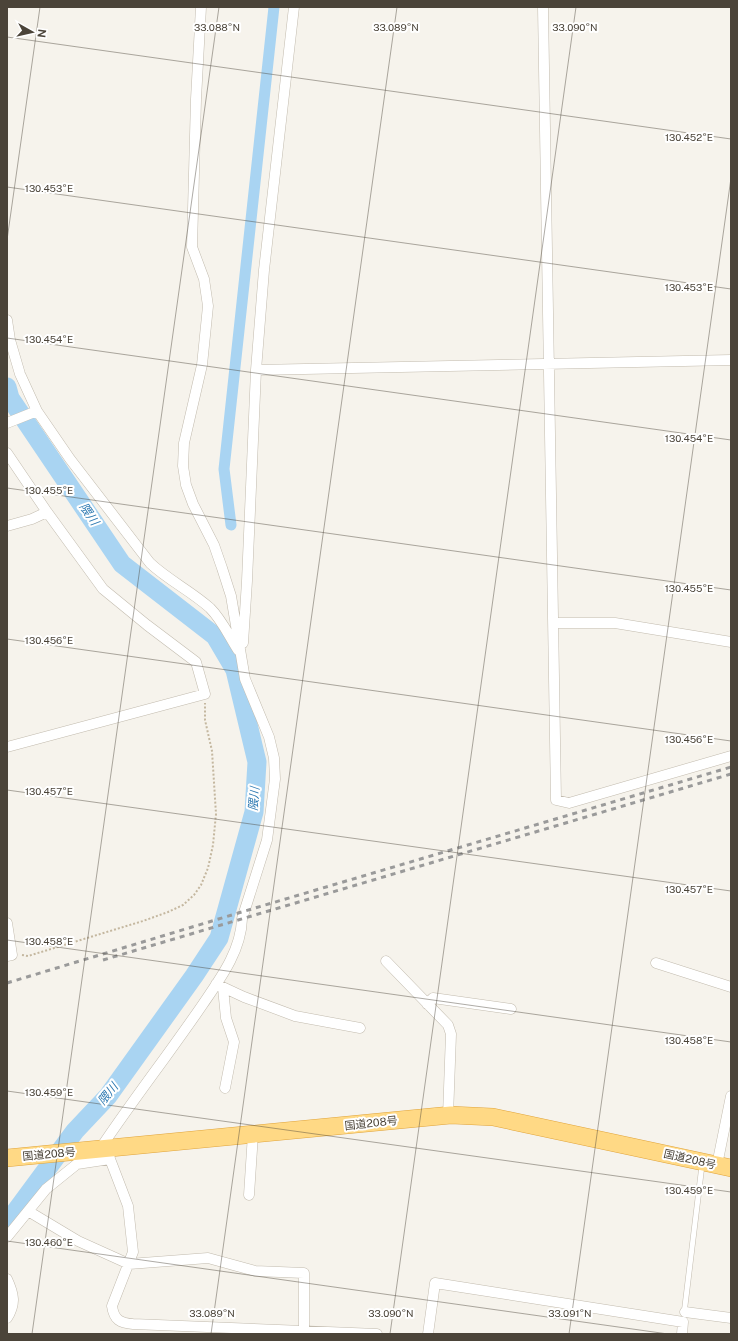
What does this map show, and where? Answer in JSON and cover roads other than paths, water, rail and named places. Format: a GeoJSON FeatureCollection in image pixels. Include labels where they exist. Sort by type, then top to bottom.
{"type":"FeatureCollection","features":[{"type":"Feature","properties":{"kind":"highway","name":"国道208号"},"geometry":{"type":"LineString","coordinates":[[7,1158],[103,1151],[253,1134],[448,1116],[493,1117],[717,1165]]}},
{"type":"Feature","properties":{"kind":"street"},"geometry":{"type":"LineString","coordinates":[[7,1237],[46,1189],[76,1164],[103,1151],[120,1120],[182,1034],[219,986],[242,929],[242,919],[267,840],[275,779],[274,758],[269,737],[245,679],[228,589],[214,545],[193,504],[186,485],[183,466],[184,443],[202,365],[208,306],[204,279],[192,247],[196,99],[201,7]]}},
{"type":"Feature","properties":{"kind":"street"},"geometry":{"type":"LineString","coordinates":[[242,657],[247,581],[256,370],[266,241],[294,7]]}},
{"type":"Feature","properties":{"kind":"street"},"geometry":{"type":"LineString","coordinates":[[543,7],[556,800],[569,803],[731,756]]}},
{"type":"Feature","properties":{"kind":"street"},"geometry":{"type":"LineString","coordinates":[[7,320],[10,340],[32,413],[70,459],[150,563],[161,573],[210,608],[220,619],[242,657]]}},
{"type":"Feature","properties":{"kind":"street"},"geometry":{"type":"LineString","coordinates":[[256,370],[731,360]]}},
{"type":"Feature","properties":{"kind":"street"},"geometry":{"type":"LineString","coordinates":[[7,423],[32,413]]}},
{"type":"Feature","properties":{"kind":"street"},"geometry":{"type":"LineString","coordinates":[[7,453],[47,512],[103,589],[196,662],[205,694],[7,747]]}},
{"type":"Feature","properties":{"kind":"street"},"geometry":{"type":"LineString","coordinates":[[7,526],[32,520],[47,512]]}},
{"type":"Feature","properties":{"kind":"street"},"geometry":{"type":"LineString","coordinates":[[553,623],[615,623],[731,642]]}},
{"type":"Feature","properties":{"kind":"street"},"geometry":{"type":"LineString","coordinates":[[7,923],[9,955]]}},
{"type":"Feature","properties":{"kind":"street"},"geometry":{"type":"LineString","coordinates":[[386,961],[448,1025],[451,1034],[448,1116]]}},
{"type":"Feature","properties":{"kind":"street"},"geometry":{"type":"LineString","coordinates":[[656,963],[731,987]]}},
{"type":"Feature","properties":{"kind":"street"},"geometry":{"type":"LineString","coordinates":[[219,986],[244,998],[295,1016],[360,1028]]}},
{"type":"Feature","properties":{"kind":"street"},"geometry":{"type":"LineString","coordinates":[[219,986],[226,1018],[234,1042],[225,1088]]}},
{"type":"Feature","properties":{"kind":"street"},"geometry":{"type":"LineString","coordinates":[[427,1004],[433,998],[511,1009]]}},
{"type":"Feature","properties":{"kind":"street"},"geometry":{"type":"LineString","coordinates":[[717,1165],[731,1096]]}},
{"type":"Feature","properties":{"kind":"street"},"geometry":{"type":"LineString","coordinates":[[249,1195],[253,1134]]}},
{"type":"Feature","properties":{"kind":"street"},"geometry":{"type":"LineString","coordinates":[[103,1151],[128,1206],[133,1252],[112,1306],[113,1313],[118,1320],[124,1323],[252,1332],[304,1330],[377,1334]]}},
{"type":"Feature","properties":{"kind":"street"},"geometry":{"type":"LineString","coordinates":[[28,1211],[78,1241],[129,1264],[208,1258],[255,1272],[304,1273],[304,1330]]}},
{"type":"Feature","properties":{"kind":"street"},"geometry":{"type":"LineString","coordinates":[[7,1279],[12,1289],[14,1298],[7,1318]]}},
{"type":"Feature","properties":{"kind":"street"},"geometry":{"type":"LineString","coordinates":[[428,1334],[435,1283],[684,1317],[731,1318]]}},
{"type":"Feature","properties":{"kind":"street"},"geometry":{"type":"LineString","coordinates":[[682,1334],[684,1317]]}},
{"type":"Feature","properties":{"kind":"lane"},"geometry":{"type":"LineString","coordinates":[[684,1317],[717,1165]]}},
{"type":"Feature","properties":{"kind":"waterway"},"geometry":{"type":"LineString","coordinates":[[231,525],[224,469],[274,7]]}},
{"type":"Feature","properties":{"kind":"waterway","name":"隈川"},"geometry":{"type":"LineString","coordinates":[[7,387],[10,398],[122,564],[215,636],[235,670],[257,762],[254,812],[219,938],[194,976],[108,1096],[75,1131],[7,1223]]}},
{"type":"Feature","properties":{"kind":"railway"},"geometry":{"type":"LineString","coordinates":[[7,983],[731,767]]}},
{"type":"Feature","properties":{"kind":"railway"},"geometry":{"type":"LineString","coordinates":[[103,960],[731,774]]}}]}
